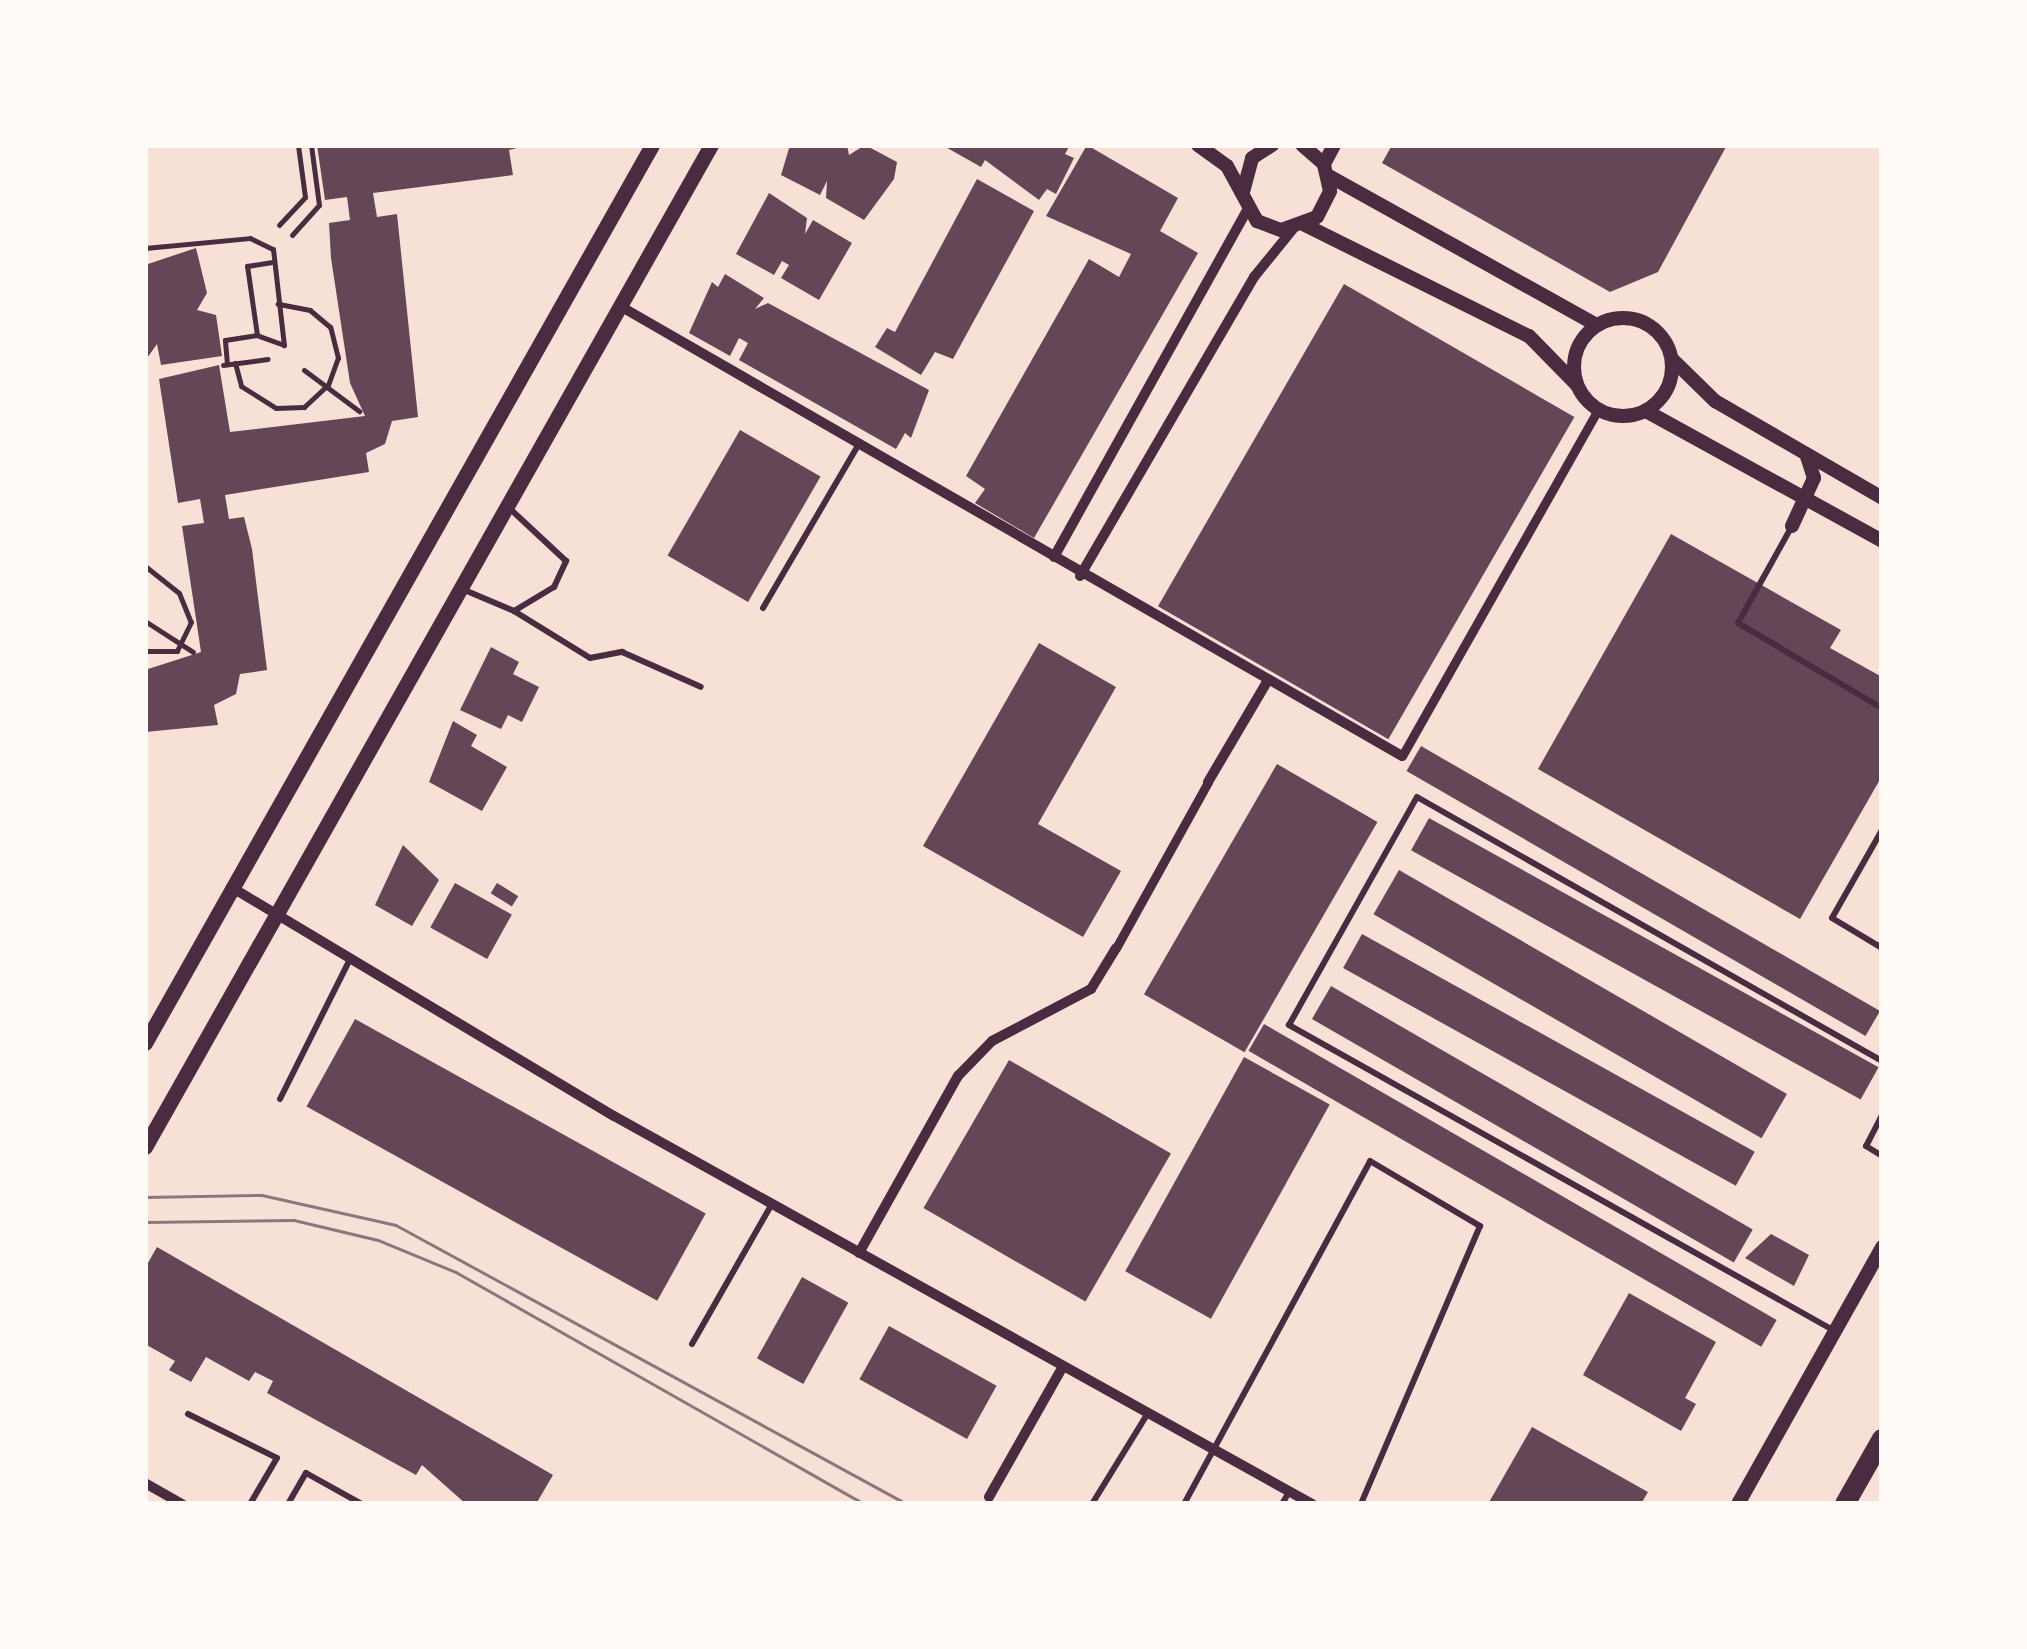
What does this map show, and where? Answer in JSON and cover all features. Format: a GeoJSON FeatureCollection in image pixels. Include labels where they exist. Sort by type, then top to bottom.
{"type":"FeatureCollection","features":[{"type":"Feature","properties":{"kind":"highway"},"geometry":{"type":"LineString","coordinates":[[1845,1504],[1882,1439]]}},
{"type":"Feature","properties":{"kind":"main road"},"geometry":{"type":"LineString","coordinates":[[145,1043],[652,145]]}},
{"type":"Feature","properties":{"kind":"main road"},"geometry":{"type":"LineString","coordinates":[[145,1147],[712,145]]}},
{"type":"Feature","properties":{"kind":"street"},"geometry":{"type":"LineString","coordinates":[[1198,145],[1227,166],[1246,204],[1268,226],[1299,227],[1529,336],[1598,410],[1646,410],[1882,541]]}},
{"type":"Feature","properties":{"kind":"street"},"geometry":{"type":"LineString","coordinates":[[1054,558],[1246,204],[1245,170],[1272,145]]}},
{"type":"Feature","properties":{"kind":"street"},"geometry":{"type":"LineString","coordinates":[[1302,145],[1326,170],[1598,326],[1644,323],[1672,359],[1715,402],[1882,498]]}},
{"type":"Feature","properties":{"kind":"street"},"geometry":{"type":"LineString","coordinates":[[1080,576],[1254,277],[1299,227],[1325,205],[1326,170],[1334,145]]}},
{"type":"Feature","properties":{"kind":"street"},"geometry":{"type":"LineString","coordinates":[[620,306],[1080,576],[1402,756],[1598,410]]}},
{"type":"Feature","properties":{"kind":"street"},"geometry":{"type":"LineString","coordinates":[[1576,384],[1576,351],[1598,326]]}},
{"type":"Feature","properties":{"kind":"street"},"geometry":{"type":"LineString","coordinates":[[1646,410],[1667,389],[1672,359]]}},
{"type":"Feature","properties":{"kind":"street"},"geometry":{"type":"LineString","coordinates":[[1792,526],[1809,498],[1806,454]]}},
{"type":"Feature","properties":{"kind":"street"},"geometry":{"type":"LineString","coordinates":[[859,1252],[958,1076],[992,1041],[1091,989],[1268,680]]}},
{"type":"Feature","properties":{"kind":"street"},"geometry":{"type":"LineString","coordinates":[[231,887],[772,1204],[1312,1504]]}},
{"type":"Feature","properties":{"kind":"street"},"geometry":{"type":"LineString","coordinates":[[1738,1504],[1882,1246]]}},
{"type":"Feature","properties":{"kind":"street"},"geometry":{"type":"LineString","coordinates":[[990,1497],[1062,1366]]}},
{"type":"Feature","properties":{"kind":"street"},"geometry":{"type":"LineString","coordinates":[[145,1483],[166,1500],[182,1504]]}},
{"type":"Feature","properties":{"kind":"lane"},"geometry":{"type":"LineString","coordinates":[[763,608],[858,444]]}},
{"type":"Feature","properties":{"kind":"lane"},"geometry":{"type":"LineString","coordinates":[[507,506],[566,561],[554,587],[514,610]]}},
{"type":"Feature","properties":{"kind":"lane"},"geometry":{"type":"LineString","coordinates":[[1792,526],[1738,623],[1882,708]]}},
{"type":"Feature","properties":{"kind":"lane"},"geometry":{"type":"LineString","coordinates":[[461,588],[514,610],[590,658],[622,652],[701,686]]}},
{"type":"Feature","properties":{"kind":"lane"},"geometry":{"type":"LineString","coordinates":[[1835,1330],[1290,1025],[1418,797],[1882,1061]]}},
{"type":"Feature","properties":{"kind":"lane"},"geometry":{"type":"LineString","coordinates":[[1882,830],[1832,918],[1882,948]]}},
{"type":"Feature","properties":{"kind":"lane"},"geometry":{"type":"LineString","coordinates":[[280,1099],[350,958]]}},
{"type":"Feature","properties":{"kind":"lane"},"geometry":{"type":"LineString","coordinates":[[1882,1115],[1866,1146],[1882,1156]]}},
{"type":"Feature","properties":{"kind":"lane"},"geometry":{"type":"LineString","coordinates":[[1184,1504],[1370,1161],[1480,1226],[1361,1504]]}},
{"type":"Feature","properties":{"kind":"lane"},"geometry":{"type":"LineString","coordinates":[[692,1344],[772,1204]]}},
{"type":"Feature","properties":{"kind":"lane"},"geometry":{"type":"LineString","coordinates":[[1092,1504],[1148,1413]]}},
{"type":"Feature","properties":{"kind":"lane"},"geometry":{"type":"LineString","coordinates":[[188,1414],[277,1458],[250,1504]]}},
{"type":"Feature","properties":{"kind":"lane"},"geometry":{"type":"LineString","coordinates":[[288,1504],[306,1473],[362,1504]]}},
{"type":"Feature","properties":{"kind":"lane"},"geometry":{"type":"LineString","coordinates":[[1282,1504],[1289,1492]]}},
{"type":"Feature","properties":{"kind":"path"},"geometry":{"type":"LineString","coordinates":[[278,225],[305,198],[298,145]]}},
{"type":"Feature","properties":{"kind":"path"},"geometry":{"type":"LineString","coordinates":[[292,234],[319,205],[311,145]]}},
{"type":"Feature","properties":{"kind":"path"},"geometry":{"type":"LineString","coordinates":[[145,225],[145,245],[250,238],[273,248],[271,262],[284,344],[257,335],[225,340],[228,364],[241,386],[276,408],[304,407],[327,388],[338,358],[330,327],[310,310],[278,304]]}},
{"type":"Feature","properties":{"kind":"path"},"geometry":{"type":"LineString","coordinates":[[257,335],[247,266],[271,262]]}},
{"type":"Feature","properties":{"kind":"path"},"geometry":{"type":"LineString","coordinates":[[228,364],[268,359]]}},
{"type":"Feature","properties":{"kind":"path"},"geometry":{"type":"LineString","coordinates":[[304,370],[359,411]]}},
{"type":"Feature","properties":{"kind":"path"},"geometry":{"type":"LineString","coordinates":[[145,566],[186,602],[182,645]]}},
{"type":"Feature","properties":{"kind":"path"},"geometry":{"type":"LineString","coordinates":[[145,621],[193,652]]}},
{"type":"Feature","properties":{"kind":"path"},"geometry":{"type":"LineString","coordinates":[[145,651],[182,645]]}},
{"type":"Feature","properties":{"kind":"building"},"geometry":{"type":"Polygon","coordinates":[[[317,145],[525,146],[509,150],[513,175],[373,193],[377,217],[397,214],[418,417],[392,421],[385,444],[366,453],[369,472],[225,495],[229,519],[244,517],[252,549],[267,670],[240,674],[236,694],[214,705],[218,725],[145,732],[145,670],[201,652],[182,526],[204,523],[200,499],[178,503],[159,379],[219,365],[230,432],[365,416],[350,383],[331,258],[329,223],[350,220],[347,197],[325,200],[317,145]]]}},
{"type":"Feature","properties":{"kind":"building"},"geometry":{"type":"Polygon","coordinates":[[[790,145],[847,145],[849,155],[865,145],[897,162],[894,179],[864,220],[826,198],[827,181],[820,195],[781,175],[790,145]]]}},
{"type":"Feature","properties":{"kind":"building"},"geometry":{"type":"Polygon","coordinates":[[[942,145],[1070,145],[1065,154],[1074,158],[1056,194],[1047,189],[1039,200],[985,160],[981,167],[942,145]]]}},
{"type":"Feature","properties":{"kind":"building"},"geometry":{"type":"Polygon","coordinates":[[[1087,145],[1178,198],[1160,231],[1198,253],[1034,538],[975,503],[985,489],[966,476],[1089,259],[1119,277],[1131,254],[1046,216],[1087,145]]]}},
{"type":"Feature","properties":{"kind":"building"},"geometry":{"type":"Polygon","coordinates":[[[1392,145],[1727,145],[1658,272],[1610,292],[1382,163],[1392,145]]]}},
{"type":"Feature","properties":{"kind":"building"},"geometry":{"type":"Polygon","coordinates":[[[977,179],[1034,211],[953,359],[935,352],[921,375],[875,347],[887,328],[895,332],[977,179]]]}},
{"type":"Feature","properties":{"kind":"building"},"geometry":{"type":"Polygon","coordinates":[[[769,193],[807,218],[805,234],[813,220],[852,243],[819,300],[781,278],[789,265],[782,261],[774,275],[736,254],[769,193]]]}},
{"type":"Feature","properties":{"kind":"building"},"geometry":{"type":"Polygon","coordinates":[[[196,248],[207,293],[197,310],[216,315],[222,356],[161,365],[157,344],[145,361],[148,264],[196,248]]]}},
{"type":"Feature","properties":{"kind":"building"},"geometry":{"type":"Polygon","coordinates":[[[725,274],[764,298],[755,309],[768,303],[929,390],[911,438],[905,433],[896,449],[739,360],[748,343],[739,338],[730,356],[689,333],[712,282],[718,287],[725,274]]]}},
{"type":"Feature","properties":{"kind":"building"},"geometry":{"type":"Polygon","coordinates":[[[1344,284],[1574,417],[1388,739],[1158,606],[1344,284]]]}},
{"type":"Feature","properties":{"kind":"building"},"geometry":{"type":"Polygon","coordinates":[[[740,430],[821,477],[748,602],[668,556],[740,430]]]}},
{"type":"Feature","properties":{"kind":"building"},"geometry":{"type":"Polygon","coordinates":[[[1671,534],[1841,630],[1830,648],[1882,677],[1882,776],[1800,919],[1538,769],[1671,534]]]}},
{"type":"Feature","properties":{"kind":"building"},"geometry":{"type":"Polygon","coordinates":[[[1039,643],[1116,687],[1038,824],[1121,871],[1083,937],[923,846],[1039,643]]]}},
{"type":"Feature","properties":{"kind":"building"},"geometry":{"type":"Polygon","coordinates":[[[491,647],[519,662],[513,674],[539,687],[522,722],[508,715],[501,729],[460,710],[491,647]]]}},
{"type":"Feature","properties":{"kind":"building"},"geometry":{"type":"Polygon","coordinates":[[[453,721],[477,735],[471,746],[507,767],[482,811],[429,782],[453,721]]]}},
{"type":"Feature","properties":{"kind":"building"},"geometry":{"type":"Polygon","coordinates":[[[1421,746],[1880,1011],[1865,1036],[1406,771],[1421,746]]]}},
{"type":"Feature","properties":{"kind":"building"},"geometry":{"type":"Polygon","coordinates":[[[1277,764],[1377,822],[1244,1052],[1144,994],[1277,764]]]}},
{"type":"Feature","properties":{"kind":"building"},"geometry":{"type":"Polygon","coordinates":[[[1429,818],[1879,1067],[1861,1100],[1411,850],[1429,818]]]}},
{"type":"Feature","properties":{"kind":"building"},"geometry":{"type":"Polygon","coordinates":[[[403,845],[439,880],[412,926],[375,905],[403,845]]]}},
{"type":"Feature","properties":{"kind":"building"},"geometry":{"type":"Polygon","coordinates":[[[1399,870],[1787,1094],[1761,1138],[1374,914],[1399,870]]]}},
{"type":"Feature","properties":{"kind":"building"},"geometry":{"type":"Polygon","coordinates":[[[455,883],[512,915],[487,959],[430,928],[455,883]]]}},
{"type":"Feature","properties":{"kind":"building"},"geometry":{"type":"Polygon","coordinates":[[[497,883],[518,896],[512,906],[491,893],[497,883]]]}},
{"type":"Feature","properties":{"kind":"building"},"geometry":{"type":"Polygon","coordinates":[[[1362,934],[1755,1152],[1736,1186],[1343,968],[1362,934]]]}},
{"type":"Feature","properties":{"kind":"building"},"geometry":{"type":"Polygon","coordinates":[[[1331,986],[1753,1230],[1734,1262],[1312,1019],[1331,986]]]}},
{"type":"Feature","properties":{"kind":"building"},"geometry":{"type":"Polygon","coordinates":[[[355,1019],[706,1213],[657,1301],[307,1106],[355,1019]]]}},
{"type":"Feature","properties":{"kind":"building"},"geometry":{"type":"Polygon","coordinates":[[[1264,1024],[1777,1320],[1761,1347],[1248,1051],[1264,1024]]]}},
{"type":"Feature","properties":{"kind":"building"},"geometry":{"type":"Polygon","coordinates":[[[1244,1057],[1330,1105],[1211,1319],[1125,1271],[1244,1057]]]}},
{"type":"Feature","properties":{"kind":"building"},"geometry":{"type":"Polygon","coordinates":[[[1009,1060],[1171,1154],[1085,1302],[924,1208],[1009,1060]]]}},
{"type":"Feature","properties":{"kind":"building"},"geometry":{"type":"Polygon","coordinates":[[[1771,1234],[1809,1255],[1794,1286],[1745,1258],[1771,1234]]]}},
{"type":"Feature","properties":{"kind":"building"},"geometry":{"type":"Polygon","coordinates":[[[157,1247],[553,1475],[536,1504],[466,1504],[422,1465],[416,1475],[267,1393],[273,1381],[255,1372],[249,1381],[206,1357],[191,1382],[169,1370],[175,1361],[145,1344],[145,1268],[157,1247]]]}},
{"type":"Feature","properties":{"kind":"building"},"geometry":{"type":"Polygon","coordinates":[[[802,1277],[848,1303],[803,1384],[757,1358],[802,1277]]]}},
{"type":"Feature","properties":{"kind":"building"},"geometry":{"type":"Polygon","coordinates":[[[1629,1293],[1716,1342],[1685,1398],[1696,1404],[1681,1431],[1583,1375],[1629,1293]]]}},
{"type":"Feature","properties":{"kind":"building"},"geometry":{"type":"Polygon","coordinates":[[[889,1326],[997,1386],[967,1439],[859,1379],[889,1326]]]}},
{"type":"Feature","properties":{"kind":"building"},"geometry":{"type":"Polygon","coordinates":[[[1532,1427],[1648,1492],[1641,1504],[1488,1504],[1532,1427]]]}},
{"type":"Feature","properties":{"kind":"tram line"},"geometry":{"type":"LineString","coordinates":[[145,1197],[262,1195],[396,1225],[907,1504]]}},
{"type":"Feature","properties":{"kind":"tram line"},"geometry":{"type":"LineString","coordinates":[[145,1222],[294,1220],[378,1240],[456,1272],[864,1504]]}}]}
